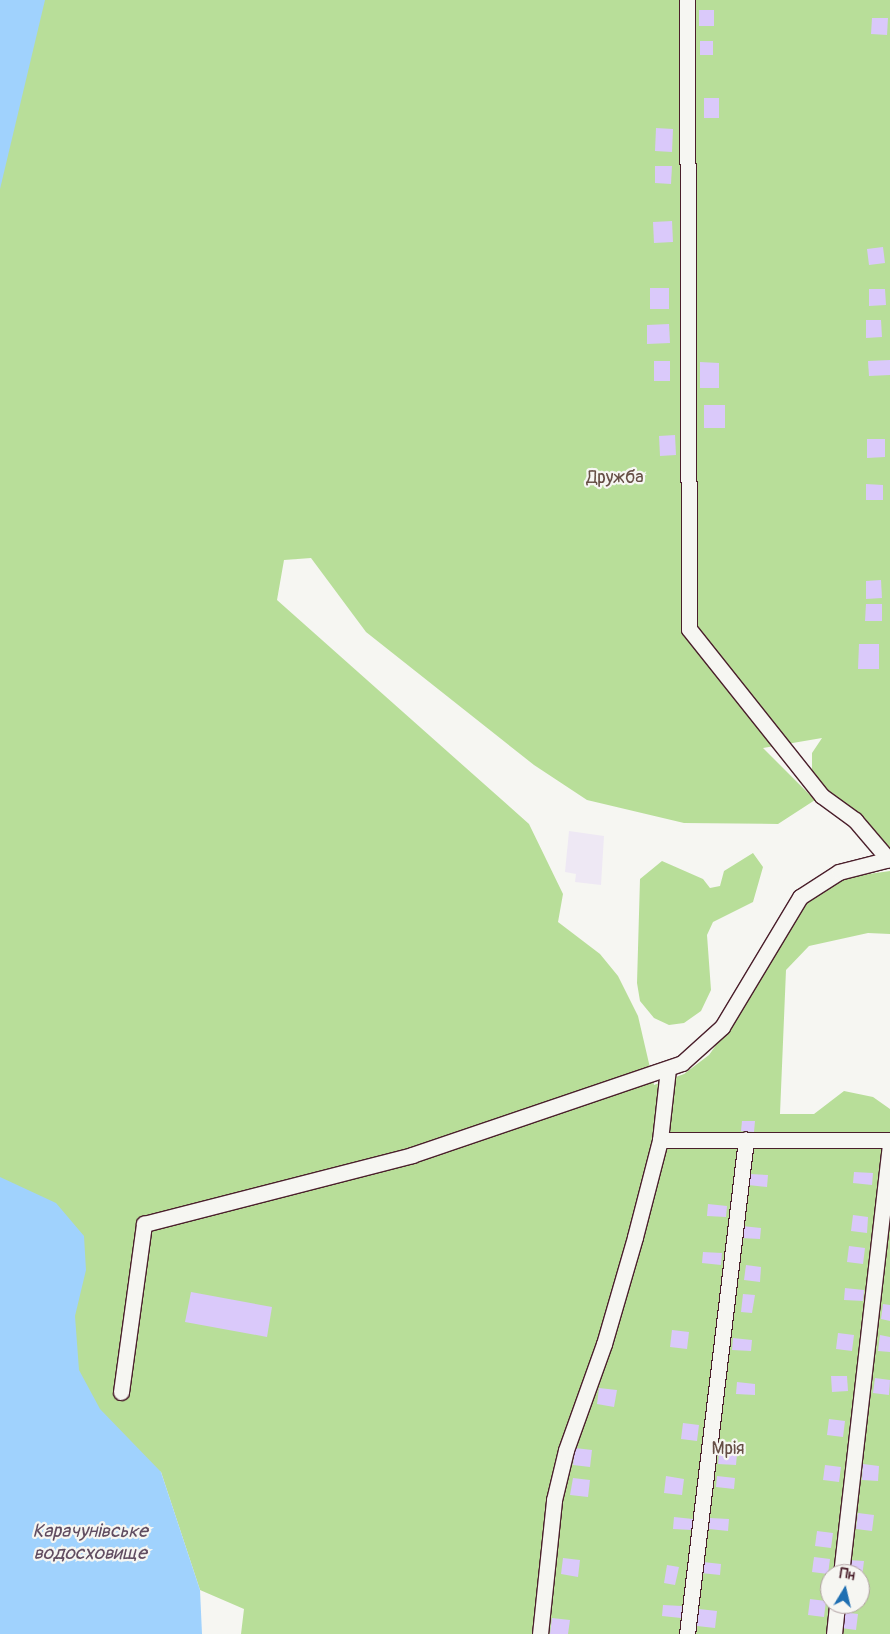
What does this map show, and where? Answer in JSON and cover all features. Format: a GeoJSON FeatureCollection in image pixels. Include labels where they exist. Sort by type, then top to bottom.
{"type":"FeatureCollection","features":[{"type":"Feature","properties":{"kind":"street"},"geometry":{"type":"LineString","coordinates":[[121,1392],[144,1224],[412,1155],[668,1069],[704,1048],[722,1027],[800,897],[839,872],[890,859],[855,820],[822,796],[689,629],[687,0]]}},
{"type":"Feature","properties":{"kind":"street"},"geometry":{"type":"LineString","coordinates":[[540,1634],[554,1500],[566,1450],[604,1344],[660,1140],[668,1069]]}},
{"type":"Feature","properties":{"kind":"street"},"geometry":{"type":"LineString","coordinates":[[660,1140],[890,1142],[842,1564]]}},
{"type":"Feature","properties":{"kind":"street"},"geometry":{"type":"LineString","coordinates":[[687,1634],[746,1140]]}},
{"type":"Feature","properties":{"kind":"street"},"geometry":{"type":"LineString","coordinates":[[834,1634],[836,1614]]}},
{"type":"Feature","properties":{"kind":"shaded area"},"geometry":{"type":"Polygon","coordinates":[[[569,831],[604,836],[601,885],[575,882],[576,874],[565,872],[569,831]]]}},
{"type":"Feature","properties":{"kind":"green space"},"geometry":{"type":"Polygon","coordinates":[[[0,0],[890,0],[890,852],[812,779],[812,753],[822,738],[763,748],[815,800],[778,824],[684,823],[587,800],[534,765],[366,632],[311,558],[284,560],[277,600],[529,824],[563,894],[558,922],[600,954],[618,976],[638,1016],[654,1085],[684,1074],[709,1055],[741,1010],[803,902],[841,878],[890,871],[890,934],[868,933],[809,946],[786,970],[780,1114],[814,1114],[844,1091],[873,1097],[890,1109],[890,1634],[241,1634],[244,1609],[200,1590],[161,1472],[0,1396],[0,0]]]}},
{"type":"Feature","properties":{"kind":"green space"},"geometry":{"type":"Polygon","coordinates":[[[753,853],[763,867],[753,902],[713,922],[707,935],[711,990],[701,1011],[684,1023],[669,1025],[654,1018],[640,1001],[637,983],[640,879],[662,861],[703,879],[710,888],[720,886],[724,871],[753,853]]]}},
{"type":"Feature","properties":{"kind":"water"},"geometry":{"type":"Polygon","coordinates":[[[0,0],[45,0],[0,189],[0,0]]]}},
{"type":"Feature","properties":{"kind":"water","name":"Карачунівське водосховище"},"geometry":{"type":"Polygon","coordinates":[[[0,1177],[56,1203],[84,1236],[86,1270],[75,1316],[79,1370],[100,1409],[161,1472],[200,1590],[202,1634],[0,1634],[0,1177]]]}},
{"type":"Feature","properties":{"kind":"building"},"geometry":{"type":"Polygon","coordinates":[[[699,10],[714,10],[714,26],[699,26],[699,10]]]}},
{"type":"Feature","properties":{"kind":"building"},"geometry":{"type":"Polygon","coordinates":[[[872,18],[888,18],[887,35],[871,34],[872,18]]]}},
{"type":"Feature","properties":{"kind":"building"},"geometry":{"type":"Polygon","coordinates":[[[700,41],[713,41],[713,55],[700,55],[700,41]]]}},
{"type":"Feature","properties":{"kind":"building"},"geometry":{"type":"Polygon","coordinates":[[[704,98],[719,98],[719,118],[704,118],[704,98]]]}},
{"type":"Feature","properties":{"kind":"building"},"geometry":{"type":"Polygon","coordinates":[[[656,128],[673,129],[672,152],[655,151],[656,128]]]}},
{"type":"Feature","properties":{"kind":"building"},"geometry":{"type":"Polygon","coordinates":[[[655,166],[672,166],[671,184],[655,183],[655,166]]]}},
{"type":"Feature","properties":{"kind":"building"},"geometry":{"type":"Polygon","coordinates":[[[672,221],[673,242],[654,243],[653,222],[672,221]]]}},
{"type":"Feature","properties":{"kind":"building"},"geometry":{"type":"Polygon","coordinates":[[[883,247],[885,263],[869,265],[867,249],[883,247]]]}},
{"type":"Feature","properties":{"kind":"building"},"geometry":{"type":"Polygon","coordinates":[[[650,288],[669,288],[669,309],[650,309],[650,288]]]}},
{"type":"Feature","properties":{"kind":"building"},"geometry":{"type":"Polygon","coordinates":[[[869,289],[885,289],[886,305],[869,306],[869,289]]]}},
{"type":"Feature","properties":{"kind":"building"},"geometry":{"type":"Polygon","coordinates":[[[866,320],[881,320],[882,337],[866,338],[866,320]]]}},
{"type":"Feature","properties":{"kind":"building"},"geometry":{"type":"Polygon","coordinates":[[[669,324],[670,343],[647,344],[647,325],[669,324]]]}},
{"type":"Feature","properties":{"kind":"building"},"geometry":{"type":"Polygon","coordinates":[[[890,360],[890,375],[869,376],[868,361],[890,360]]]}},
{"type":"Feature","properties":{"kind":"building"},"geometry":{"type":"Polygon","coordinates":[[[654,361],[670,361],[670,381],[654,381],[654,361]]]}},
{"type":"Feature","properties":{"kind":"building"},"geometry":{"type":"Polygon","coordinates":[[[700,362],[719,363],[719,388],[700,388],[700,362]]]}},
{"type":"Feature","properties":{"kind":"building"},"geometry":{"type":"Polygon","coordinates":[[[704,405],[725,405],[725,428],[704,428],[704,405]]]}},
{"type":"Feature","properties":{"kind":"building"},"geometry":{"type":"Polygon","coordinates":[[[675,435],[676,455],[660,456],[659,436],[675,435]]]}},
{"type":"Feature","properties":{"kind":"building"},"geometry":{"type":"Polygon","coordinates":[[[867,439],[885,439],[885,457],[867,458],[867,439]]]}},
{"type":"Feature","properties":{"kind":"building"},"geometry":{"type":"Polygon","coordinates":[[[866,484],[883,485],[883,500],[866,500],[866,484]]]}},
{"type":"Feature","properties":{"kind":"building"},"geometry":{"type":"Polygon","coordinates":[[[881,580],[882,598],[866,599],[866,581],[881,580]]]}},
{"type":"Feature","properties":{"kind":"building"},"geometry":{"type":"Polygon","coordinates":[[[866,604],[882,604],[882,621],[865,621],[866,604]]]}},
{"type":"Feature","properties":{"kind":"building"},"geometry":{"type":"Polygon","coordinates":[[[859,644],[879,644],[879,669],[858,669],[859,644]]]}},
{"type":"Feature","properties":{"kind":"building"},"geometry":{"type":"Polygon","coordinates":[[[742,1121],[755,1121],[754,1132],[741,1131],[742,1121]]]}},
{"type":"Feature","properties":{"kind":"building"},"geometry":{"type":"Polygon","coordinates":[[[854,1172],[873,1173],[872,1185],[853,1183],[854,1172]]]}},
{"type":"Feature","properties":{"kind":"building"},"geometry":{"type":"Polygon","coordinates":[[[749,1174],[768,1175],[767,1187],[748,1185],[749,1174]]]}},
{"type":"Feature","properties":{"kind":"building"},"geometry":{"type":"Polygon","coordinates":[[[708,1204],[727,1206],[726,1217],[707,1216],[708,1204]]]}},
{"type":"Feature","properties":{"kind":"building"},"geometry":{"type":"Polygon","coordinates":[[[853,1215],[868,1217],[867,1233],[851,1231],[853,1215]]]}},
{"type":"Feature","properties":{"kind":"building"},"geometry":{"type":"Polygon","coordinates":[[[742,1226],[761,1228],[760,1239],[741,1238],[742,1226]]]}},
{"type":"Feature","properties":{"kind":"building"},"geometry":{"type":"Polygon","coordinates":[[[849,1246],[865,1248],[863,1264],[847,1262],[849,1246]]]}},
{"type":"Feature","properties":{"kind":"building"},"geometry":{"type":"Polygon","coordinates":[[[703,1252],[722,1253],[721,1265],[702,1263],[703,1252]]]}},
{"type":"Feature","properties":{"kind":"building"},"geometry":{"type":"Polygon","coordinates":[[[746,1265],[761,1267],[760,1282],[744,1280],[746,1265]]]}},
{"type":"Feature","properties":{"kind":"building"},"geometry":{"type":"Polygon","coordinates":[[[845,1288],[864,1290],[863,1301],[844,1300],[845,1288]]]}},
{"type":"Feature","properties":{"kind":"building"},"geometry":{"type":"Polygon","coordinates":[[[191,1292],[272,1307],[267,1337],[185,1322],[191,1292]]]}},
{"type":"Feature","properties":{"kind":"building"},"geometry":{"type":"Polygon","coordinates":[[[743,1294],[755,1295],[752,1313],[741,1312],[743,1294]]]}},
{"type":"Feature","properties":{"kind":"building"},"geometry":{"type":"Polygon","coordinates":[[[883,1304],[890,1305],[890,1321],[881,1319],[883,1304]]]}},
{"type":"Feature","properties":{"kind":"building"},"geometry":{"type":"Polygon","coordinates":[[[672,1330],[689,1332],[687,1349],[670,1347],[672,1330]]]}},
{"type":"Feature","properties":{"kind":"building"},"geometry":{"type":"Polygon","coordinates":[[[838,1333],[854,1335],[852,1351],[836,1349],[838,1333]]]}},
{"type":"Feature","properties":{"kind":"building"},"geometry":{"type":"Polygon","coordinates":[[[880,1335],[890,1337],[890,1352],[878,1351],[880,1335]]]}},
{"type":"Feature","properties":{"kind":"building"},"geometry":{"type":"Polygon","coordinates":[[[733,1338],[752,1340],[751,1351],[732,1350],[733,1338]]]}},
{"type":"Feature","properties":{"kind":"building"},"geometry":{"type":"Polygon","coordinates":[[[831,1376],[847,1376],[848,1391],[832,1392],[831,1376]]]}},
{"type":"Feature","properties":{"kind":"building"},"geometry":{"type":"Polygon","coordinates":[[[875,1378],[890,1380],[889,1395],[873,1393],[875,1378]]]}},
{"type":"Feature","properties":{"kind":"building"},"geometry":{"type":"Polygon","coordinates":[[[737,1382],[755,1384],[755,1395],[736,1394],[737,1382]]]}},
{"type":"Feature","properties":{"kind":"building"},"geometry":{"type":"Polygon","coordinates":[[[599,1388],[617,1390],[614,1407],[597,1404],[599,1388]]]}},
{"type":"Feature","properties":{"kind":"building"},"geometry":{"type":"Polygon","coordinates":[[[829,1419],[845,1421],[843,1437],[827,1435],[829,1419]]]}},
{"type":"Feature","properties":{"kind":"building"},"geometry":{"type":"Polygon","coordinates":[[[683,1423],[699,1425],[697,1441],[681,1439],[683,1423]]]}},
{"type":"Feature","properties":{"kind":"building"},"geometry":{"type":"Polygon","coordinates":[[[575,1448],[592,1450],[590,1467],[573,1465],[575,1448]]]}},
{"type":"Feature","properties":{"kind":"building"},"geometry":{"type":"Polygon","coordinates":[[[719,1452],[737,1454],[736,1465],[718,1464],[719,1452]]]}},
{"type":"Feature","properties":{"kind":"building"},"geometry":{"type":"Polygon","coordinates":[[[863,1464],[879,1466],[878,1481],[862,1480],[863,1464]]]}},
{"type":"Feature","properties":{"kind":"building"},"geometry":{"type":"Polygon","coordinates":[[[825,1465],[841,1467],[839,1482],[823,1480],[825,1465]]]}},
{"type":"Feature","properties":{"kind":"building"},"geometry":{"type":"Polygon","coordinates":[[[666,1476],[684,1479],[682,1495],[664,1493],[666,1476]]]}},
{"type":"Feature","properties":{"kind":"building"},"geometry":{"type":"Polygon","coordinates":[[[717,1476],[735,1478],[734,1489],[716,1487],[717,1476]]]}},
{"type":"Feature","properties":{"kind":"building"},"geometry":{"type":"Polygon","coordinates":[[[573,1478],[590,1480],[588,1497],[570,1495],[573,1478]]]}},
{"type":"Feature","properties":{"kind":"building"},"geometry":{"type":"Polygon","coordinates":[[[858,1513],[874,1515],[872,1531],[856,1529],[858,1513]]]}},
{"type":"Feature","properties":{"kind":"building"},"geometry":{"type":"Polygon","coordinates":[[[674,1517],[693,1519],[692,1530],[673,1529],[674,1517]]]}},
{"type":"Feature","properties":{"kind":"building"},"geometry":{"type":"Polygon","coordinates":[[[710,1518],[729,1519],[728,1531],[709,1529],[710,1518]]]}},
{"type":"Feature","properties":{"kind":"building"},"geometry":{"type":"Polygon","coordinates":[[[817,1531],[833,1533],[831,1548],[815,1546],[817,1531]]]}},
{"type":"Feature","properties":{"kind":"building"},"geometry":{"type":"Polygon","coordinates":[[[814,1557],[830,1559],[829,1564],[820,1564],[820,1573],[812,1572],[814,1557]]]}},
{"type":"Feature","properties":{"kind":"building"},"geometry":{"type":"Polygon","coordinates":[[[563,1558],[580,1560],[578,1577],[561,1574],[563,1558]]]}},
{"type":"Feature","properties":{"kind":"building"},"geometry":{"type":"Polygon","coordinates":[[[848,1560],[864,1561],[864,1564],[848,1564],[848,1560]]]}},
{"type":"Feature","properties":{"kind":"building"},"geometry":{"type":"Polygon","coordinates":[[[703,1562],[721,1564],[720,1575],[701,1573],[703,1562]]]}},
{"type":"Feature","properties":{"kind":"building"},"geometry":{"type":"Polygon","coordinates":[[[667,1565],[679,1567],[675,1585],[664,1583],[667,1565]]]}},
{"type":"Feature","properties":{"kind":"building"},"geometry":{"type":"Polygon","coordinates":[[[810,1599],[820,1600],[820,1614],[824,1614],[824,1617],[808,1615],[810,1599]]]}},
{"type":"Feature","properties":{"kind":"building"},"geometry":{"type":"Polygon","coordinates":[[[663,1605],[682,1606],[681,1618],[662,1616],[663,1605]]]}},
{"type":"Feature","properties":{"kind":"building"},"geometry":{"type":"Polygon","coordinates":[[[699,1609],[717,1611],[715,1628],[697,1626],[699,1609]]]}},
{"type":"Feature","properties":{"kind":"building"},"geometry":{"type":"Polygon","coordinates":[[[842,1614],[858,1614],[856,1630],[841,1628],[842,1614]]]}},
{"type":"Feature","properties":{"kind":"building"},"geometry":{"type":"Polygon","coordinates":[[[552,1618],[570,1620],[568,1634],[550,1634],[552,1618]]]}},
{"type":"Feature","properties":{"kind":"park label","name":"Дружба"},"geometry":{"type":"Point","coordinates":[615,478]}},
{"type":"Feature","properties":{"kind":"park label","name":"Мрія"},"geometry":{"type":"Point","coordinates":[728,1449]}}]}
